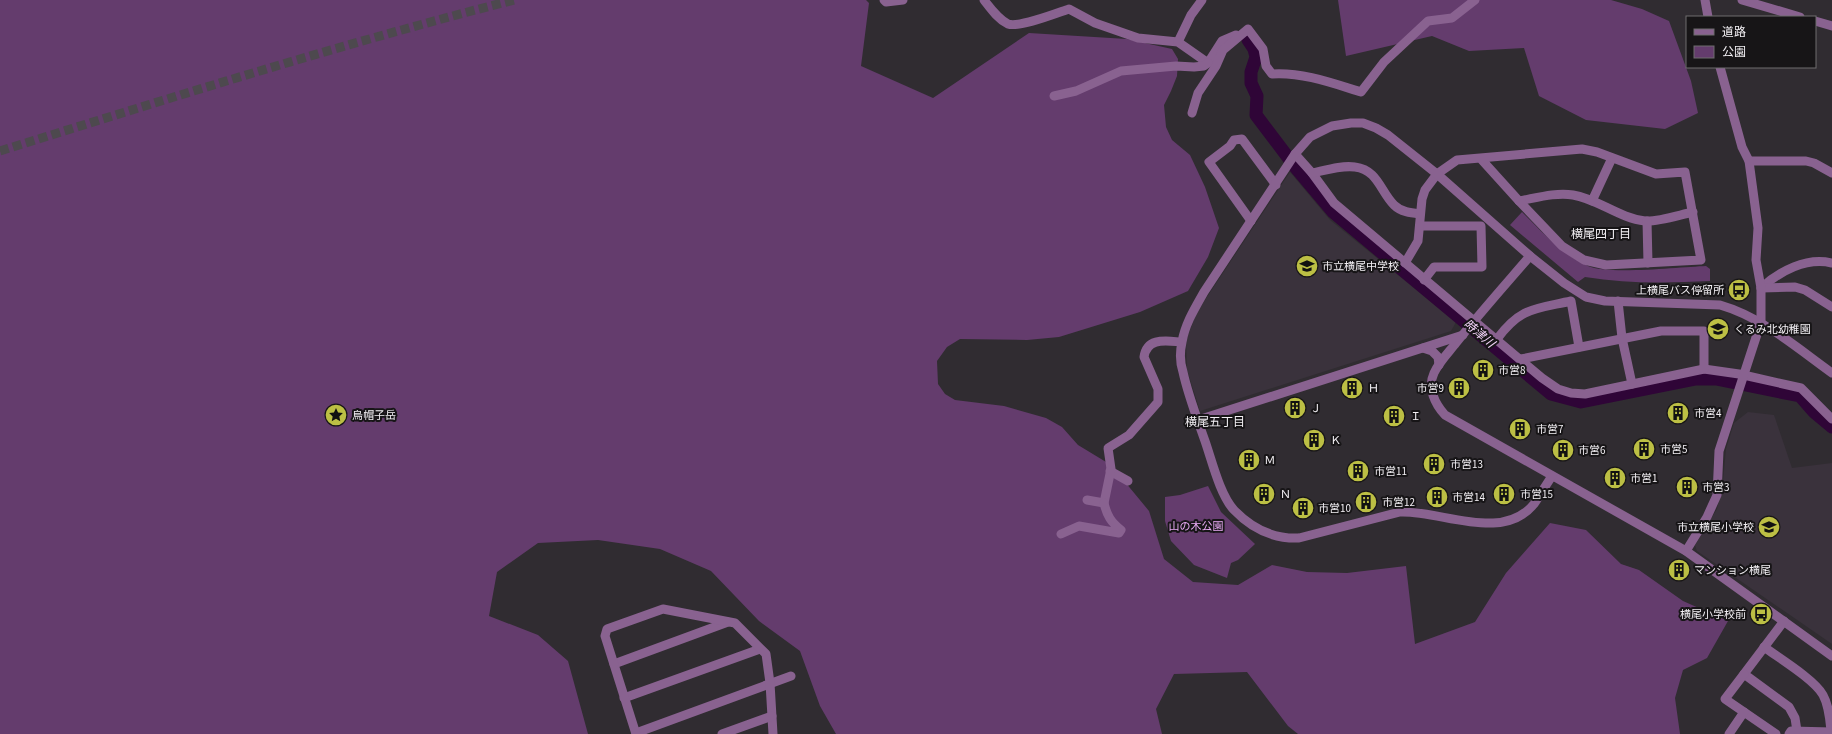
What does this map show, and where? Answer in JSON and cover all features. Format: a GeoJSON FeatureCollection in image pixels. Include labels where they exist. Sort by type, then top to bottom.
{"type":"FeatureCollection","features":[{"type":"Feature","properties":{"kind":"street"},"geometry":{"type":"LineString","coordinates":[[884,0],[886,2],[903,0]]}},
{"type":"Feature","properties":{"kind":"street"},"geometry":{"type":"LineString","coordinates":[[984,0],[998,17],[1010,24],[1028,22],[1069,9],[1095,23],[1138,38],[1178,42],[1208,63]]}},
{"type":"Feature","properties":{"kind":"street"},"geometry":{"type":"LineString","coordinates":[[1178,42],[1191,15],[1202,0]]}},
{"type":"Feature","properties":{"kind":"street"},"geometry":{"type":"LineString","coordinates":[[1248,29],[1263,49],[1266,66],[1272,74],[1283,74],[1316,79],[1360,92],[1384,62],[1428,21],[1452,18],[1475,0]]}},
{"type":"Feature","properties":{"kind":"street"},"geometry":{"type":"LineString","coordinates":[[1705,0],[1708,16]]}},
{"type":"Feature","properties":{"kind":"street"},"geometry":{"type":"LineString","coordinates":[[1742,0],[1797,16]]}},
{"type":"Feature","properties":{"kind":"street"},"geometry":{"type":"LineString","coordinates":[[1816,22],[1832,26]]}},
{"type":"Feature","properties":{"kind":"street"},"geometry":{"type":"LineString","coordinates":[[1054,96],[1076,91],[1121,71],[1176,66],[1204,66],[1208,63],[1222,41],[1248,29]]}},
{"type":"Feature","properties":{"kind":"street"},"geometry":{"type":"LineString","coordinates":[[1192,113],[1198,93],[1216,66],[1223,50],[1248,29]]}},
{"type":"Feature","properties":{"kind":"street"},"geometry":{"type":"LineString","coordinates":[[1686,551],[1707,517],[1717,495],[1719,451],[1761,322],[1761,288],[1756,260],[1758,228],[1749,161],[1742,147],[1720,68]]}},
{"type":"Feature","properties":{"kind":"street"},"geometry":{"type":"LineString","coordinates":[[1552,476],[1533,505],[1515,518],[1507,521],[1484,524],[1412,511],[1400,512],[1299,538],[1286,538],[1269,534],[1251,525],[1233,510],[1225,496],[1182,371],[1182,342],[1192,312],[1295,154],[1310,136],[1332,126],[1351,122],[1376,128],[1388,135],[1437,174],[1530,256],[1564,283],[1586,297],[1618,301],[1720,304],[1744,313],[1761,322],[1832,373]]}},
{"type":"Feature","properties":{"kind":"street"},"geometry":{"type":"LineString","coordinates":[[1251,222],[1209,162],[1230,146],[1234,140],[1242,139],[1276,184]]}},
{"type":"Feature","properties":{"kind":"street"},"geometry":{"type":"LineString","coordinates":[[1405,263],[1418,241],[1422,199],[1425,190],[1437,174],[1457,160],[1582,149],[1656,174],[1685,172],[1701,260],[1648,264],[1606,265],[1584,260],[1562,246],[1481,159]]}},
{"type":"Feature","properties":{"kind":"street"},"geometry":{"type":"LineString","coordinates":[[1295,154],[1312,173],[1334,203],[1424,280],[1475,320],[1542,378],[1558,389],[1571,393],[1585,394],[1704,369],[1738,374],[1744,377],[1801,388],[1832,419]]}},
{"type":"Feature","properties":{"kind":"street"},"geometry":{"type":"LineString","coordinates":[[1592,201],[1612,158]]}},
{"type":"Feature","properties":{"kind":"street"},"geometry":{"type":"LineString","coordinates":[[1749,161],[1814,162],[1832,173]]}},
{"type":"Feature","properties":{"kind":"street"},"geometry":{"type":"LineString","coordinates":[[1312,173],[1344,167],[1355,167],[1367,170],[1378,180],[1394,204],[1403,211],[1420,214]]}},
{"type":"Feature","properties":{"kind":"street"},"geometry":{"type":"LineString","coordinates":[[1519,201],[1554,195],[1573,195],[1592,201],[1634,219],[1647,221],[1693,212]]}},
{"type":"Feature","properties":{"kind":"street"},"geometry":{"type":"LineString","coordinates":[[1647,221],[1648,264]]}},
{"type":"Feature","properties":{"kind":"street"},"geometry":{"type":"LineString","coordinates":[[1420,226],[1481,226],[1482,267],[1434,267],[1424,280]]}},
{"type":"Feature","properties":{"kind":"street"},"geometry":{"type":"LineString","coordinates":[[1530,256],[1475,320],[1433,373],[1433,398],[1437,406],[1445,415],[1686,551],[1784,620],[1832,656]]}},
{"type":"Feature","properties":{"kind":"street"},"geometry":{"type":"LineString","coordinates":[[1761,288],[1774,276],[1784,270],[1811,262],[1832,263]]}},
{"type":"Feature","properties":{"kind":"street"},"geometry":{"type":"LineString","coordinates":[[1761,288],[1796,287],[1805,290],[1832,307]]}},
{"type":"Feature","properties":{"kind":"street"},"geometry":{"type":"LineString","coordinates":[[1497,339],[1509,323],[1524,312],[1571,301],[1578,347]]}},
{"type":"Feature","properties":{"kind":"street"},"geometry":{"type":"LineString","coordinates":[[1618,301],[1622,338],[1632,384]]}},
{"type":"Feature","properties":{"kind":"street"},"geometry":{"type":"LineString","coordinates":[[1521,359],[1661,331],[1704,331],[1704,369]]}},
{"type":"Feature","properties":{"kind":"street"},"geometry":{"type":"LineString","coordinates":[[1198,420],[1463,335]]}},
{"type":"Feature","properties":{"kind":"street"},"geometry":{"type":"LineString","coordinates":[[1061,534],[1079,526],[1118,533],[1121,530],[1111,522],[1107,516],[1104,503],[1110,471],[1108,448],[1129,435],[1158,402],[1158,389],[1144,357],[1149,344],[1159,341],[1182,342]]}},
{"type":"Feature","properties":{"kind":"street"},"geometry":{"type":"LineString","coordinates":[[1423,348],[1432,351],[1438,357],[1439,365]]}},
{"type":"Feature","properties":{"kind":"street"},"geometry":{"type":"LineString","coordinates":[[1110,471],[1128,481]]}},
{"type":"Feature","properties":{"kind":"street"},"geometry":{"type":"LineString","coordinates":[[1087,500],[1104,503]]}},
{"type":"Feature","properties":{"kind":"street"},"geometry":{"type":"LineString","coordinates":[[773,734],[770,683],[766,654],[735,623],[663,609],[607,629],[605,636],[636,733],[770,683],[791,676]]}},
{"type":"Feature","properties":{"kind":"street"},"geometry":{"type":"LineString","coordinates":[[1776,734],[1725,699],[1784,620]]}},
{"type":"Feature","properties":{"kind":"street"},"geometry":{"type":"LineString","coordinates":[[614,664],[729,622]]}},
{"type":"Feature","properties":{"kind":"street"},"geometry":{"type":"LineString","coordinates":[[1744,674],[1789,707],[1795,718],[1793,733],[1831,731],[1829,712],[1824,696],[1817,686],[1764,647]]}},
{"type":"Feature","properties":{"kind":"street"},"geometry":{"type":"LineString","coordinates":[[624,698],[760,649]]}},
{"type":"Feature","properties":{"kind":"street"},"geometry":{"type":"LineString","coordinates":[[1729,734],[1744,712]]}},
{"type":"Feature","properties":{"kind":"street"},"geometry":{"type":"LineString","coordinates":[[722,734],[772,716]]}},
{"type":"Feature","properties":{"kind":"shaded area","name":"市立横尾中学校"},"geometry":{"type":"Polygon","coordinates":[[[1290,172],[1330,220],[1456,322],[1451,331],[1200,411],[1187,370],[1186,340],[1197,312],[1290,172]]]}},
{"type":"Feature","properties":{"kind":"shaded area","name":"市立横尾小学校"},"geometry":{"type":"Polygon","coordinates":[[[1748,412],[1774,415],[1792,468],[1832,463],[1832,644],[1697,551],[1695,545],[1717,509],[1723,481],[1726,449],[1734,423],[1748,412]]]}},
{"type":"Feature","properties":{"kind":"green space"},"geometry":{"type":"Polygon","coordinates":[[[0,0],[866,0],[869,3],[861,66],[933,98],[1029,33],[1127,39],[1172,49],[1178,59],[1177,76],[1164,105],[1166,127],[1172,140],[1190,155],[1205,187],[1219,228],[1208,257],[1188,291],[1140,312],[1059,337],[1027,340],[960,339],[947,347],[937,361],[938,384],[945,394],[955,400],[1004,406],[1046,418],[1062,427],[1078,445],[1111,465],[1149,511],[1164,559],[1193,582],[1238,585],[1272,565],[1307,572],[1347,573],[1406,566],[1415,644],[1475,622],[1506,573],[1550,523],[1586,530],[1621,564],[1639,570],[1683,601],[1728,621],[1707,658],[1683,670],[1675,698],[1680,734],[1298,734],[1288,726],[1247,672],[1174,674],[1156,709],[1162,734],[836,734],[820,706],[800,651],[759,621],[711,571],[660,549],[598,540],[538,543],[497,572],[489,616],[538,635],[568,661],[588,734],[0,734],[0,0]]]}},
{"type":"Feature","properties":{"kind":"green space"},"geometry":{"type":"Polygon","coordinates":[[[1338,0],[1611,0],[1642,9],[1669,21],[1691,81],[1698,113],[1665,129],[1586,120],[1539,96],[1524,48],[1469,51],[1432,36],[1346,56],[1338,0]]]}},
{"type":"Feature","properties":{"kind":"green space"},"geometry":{"type":"Polygon","coordinates":[[[1522,212],[1561,249],[1588,266],[1598,269],[1627,270],[1706,266],[1710,269],[1710,281],[1616,281],[1585,277],[1578,282],[1510,225],[1522,212]]]}},
{"type":"Feature","properties":{"kind":"green space","name":"山の木公園"},"geometry":{"type":"Polygon","coordinates":[[[1208,486],[1221,512],[1255,544],[1238,560],[1231,563],[1227,578],[1194,565],[1171,541],[1165,521],[1165,497],[1180,495],[1208,486]]]}},
{"type":"Feature","properties":{"kind":"waterway","name":"時津川"},"geometry":{"type":"LineString","coordinates":[[1248,40],[1254,49],[1256,57],[1251,72],[1251,83],[1257,96],[1256,115],[1296,168],[1333,212],[1551,394],[1581,402],[1696,379],[1716,379],[1800,396],[1814,412],[1832,427]]}},
{"type":"Feature","properties":{"kind":"tunnel"},"geometry":{"type":"LineString","coordinates":[[0,151],[320,53],[514,0]]}},
{"type":"Feature","properties":{"kind":"place","name":"市立横尾中学校"},"geometry":{"type":"Point","coordinates":[1307,266]}},
{"type":"Feature","properties":{"kind":"place","name":"上横尾バス停留所"},"geometry":{"type":"Point","coordinates":[1739,290]}},
{"type":"Feature","properties":{"kind":"place","name":"くるみ北幼稚園"},"geometry":{"type":"Point","coordinates":[1718,329]}},
{"type":"Feature","properties":{"kind":"place","name":"市営8"},"geometry":{"type":"Point","coordinates":[1483,370]}},
{"type":"Feature","properties":{"kind":"place","name":"Ｈ"},"geometry":{"type":"Point","coordinates":[1352,388]}},
{"type":"Feature","properties":{"kind":"place","name":"市営9"},"geometry":{"type":"Point","coordinates":[1459,388]}},
{"type":"Feature","properties":{"kind":"place","name":"Ｊ"},"geometry":{"type":"Point","coordinates":[1295,408]}},
{"type":"Feature","properties":{"kind":"place","name":"市営4"},"geometry":{"type":"Point","coordinates":[1678,413]}},
{"type":"Feature","properties":{"kind":"place","name":"烏帽子岳"},"geometry":{"type":"Point","coordinates":[336,415]}},
{"type":"Feature","properties":{"kind":"place","name":"Ｉ"},"geometry":{"type":"Point","coordinates":[1394,416]}},
{"type":"Feature","properties":{"kind":"place","name":"市営7"},"geometry":{"type":"Point","coordinates":[1520,429]}},
{"type":"Feature","properties":{"kind":"place","name":"Ｋ"},"geometry":{"type":"Point","coordinates":[1314,440]}},
{"type":"Feature","properties":{"kind":"place","name":"市営5"},"geometry":{"type":"Point","coordinates":[1644,449]}},
{"type":"Feature","properties":{"kind":"place","name":"市営6"},"geometry":{"type":"Point","coordinates":[1563,450]}},
{"type":"Feature","properties":{"kind":"place","name":"Ｍ"},"geometry":{"type":"Point","coordinates":[1249,460]}},
{"type":"Feature","properties":{"kind":"place","name":"市営13"},"geometry":{"type":"Point","coordinates":[1434,464]}},
{"type":"Feature","properties":{"kind":"place","name":"市営11"},"geometry":{"type":"Point","coordinates":[1358,471]}},
{"type":"Feature","properties":{"kind":"place","name":"市営1"},"geometry":{"type":"Point","coordinates":[1615,478]}},
{"type":"Feature","properties":{"kind":"place","name":"市営3"},"geometry":{"type":"Point","coordinates":[1687,487]}},
{"type":"Feature","properties":{"kind":"place","name":"Ｎ"},"geometry":{"type":"Point","coordinates":[1264,494]}},
{"type":"Feature","properties":{"kind":"place","name":"市営15"},"geometry":{"type":"Point","coordinates":[1504,494]}},
{"type":"Feature","properties":{"kind":"place","name":"市営14"},"geometry":{"type":"Point","coordinates":[1437,497]}},
{"type":"Feature","properties":{"kind":"place","name":"市営12"},"geometry":{"type":"Point","coordinates":[1366,502]}},
{"type":"Feature","properties":{"kind":"place","name":"市営10"},"geometry":{"type":"Point","coordinates":[1303,508]}},
{"type":"Feature","properties":{"kind":"place","name":"市立横尾小学校"},"geometry":{"type":"Point","coordinates":[1769,527]}},
{"type":"Feature","properties":{"kind":"place","name":"マンション横尾"},"geometry":{"type":"Point","coordinates":[1679,570]}},
{"type":"Feature","properties":{"kind":"place","name":"横尾小学校前"},"geometry":{"type":"Point","coordinates":[1761,614]}},
{"type":"Feature","properties":{"kind":"district","name":"横尾四丁目"},"geometry":{"type":"Point","coordinates":[1601,234]}},
{"type":"Feature","properties":{"kind":"district","name":"横尾五丁目"},"geometry":{"type":"Point","coordinates":[1215,422]}}]}
